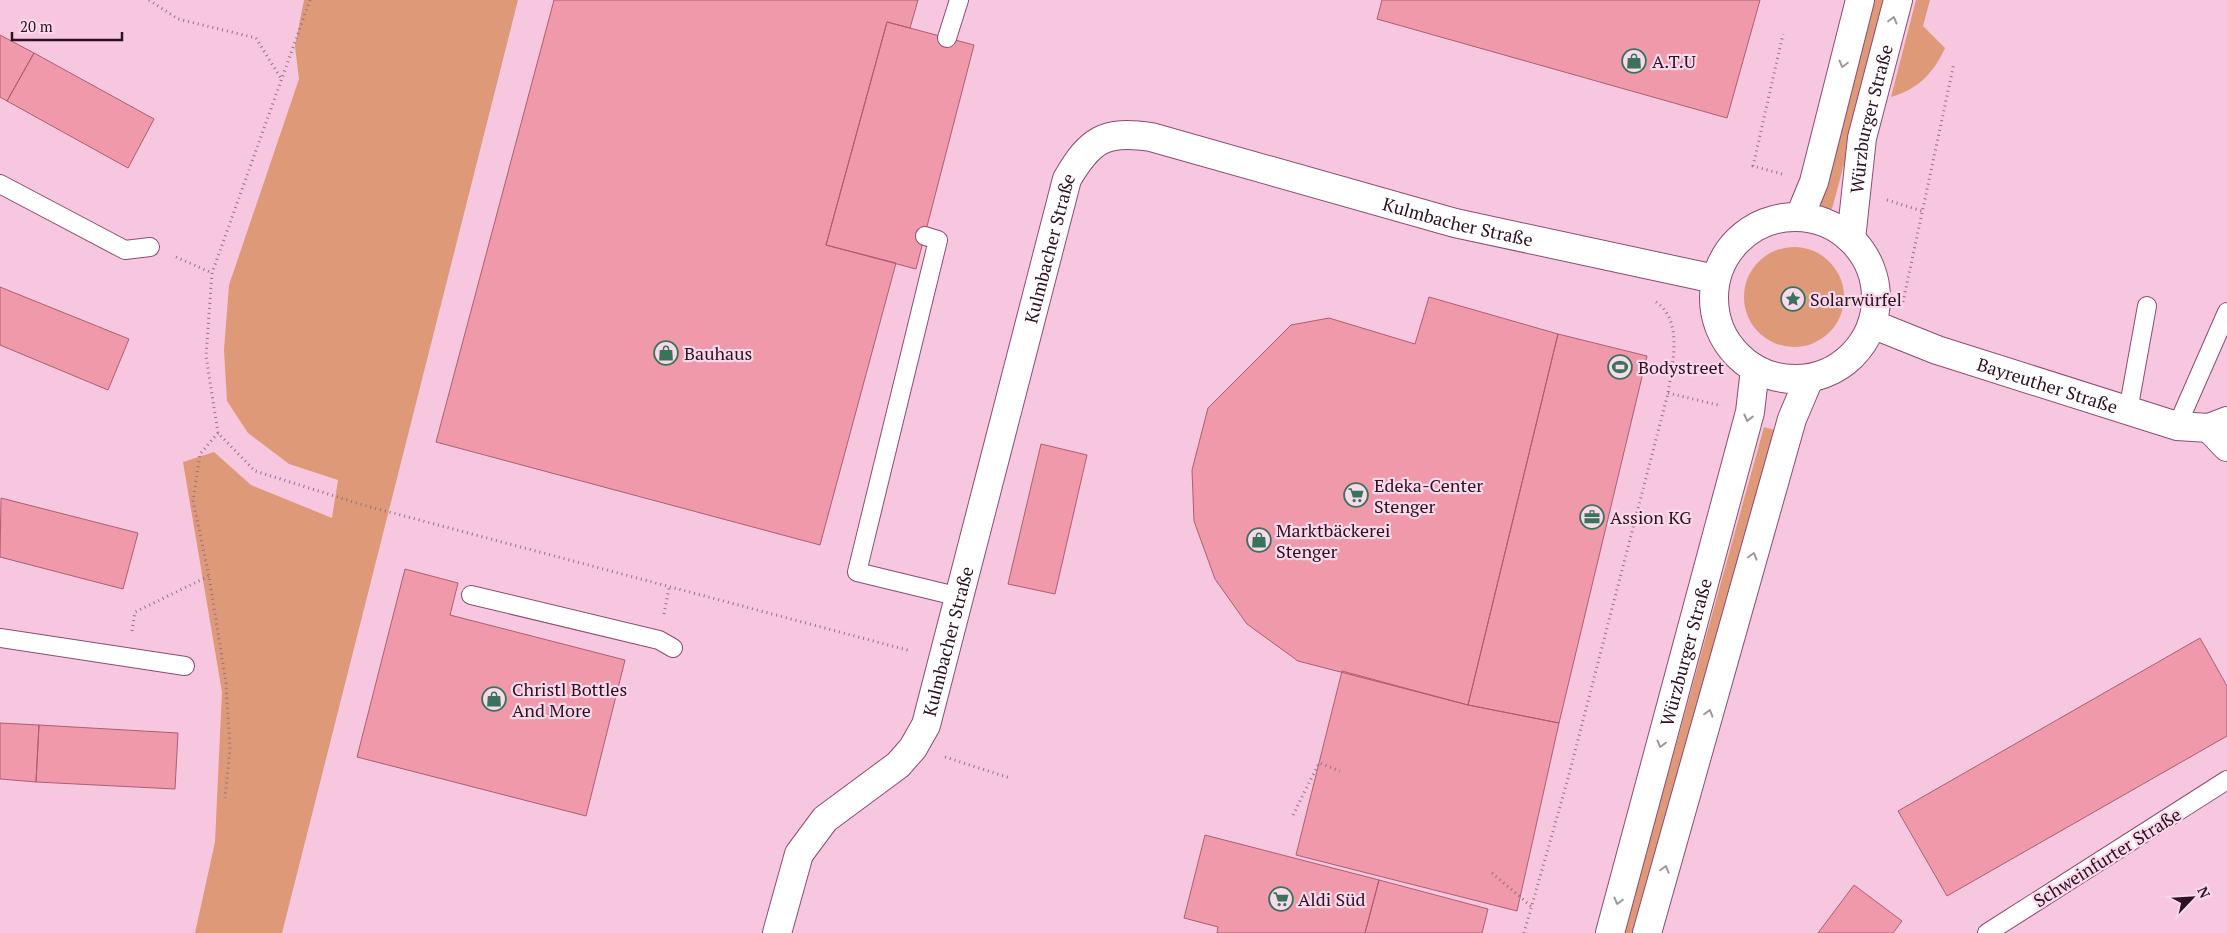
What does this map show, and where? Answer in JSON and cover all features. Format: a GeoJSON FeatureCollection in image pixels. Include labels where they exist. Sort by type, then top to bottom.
{"type":"FeatureCollection","features":[{"type":"Feature","properties":{"kind":"main road"},"geometry":{"type":"LineString","coordinates":[[1800,216],[1814,182],[1860,0]]}},
{"type":"Feature","properties":{"kind":"main road","name":"Würzburger Straße"},"geometry":{"type":"LineString","coordinates":[[1851,239],[1862,138],[1898,0]]}},
{"type":"Feature","properties":{"kind":"main road","name":"Kulmbacher Straße"},"geometry":{"type":"LineString","coordinates":[[777,933],[799,854],[825,819],[898,765],[913,748],[926,724],[1067,179],[1082,154],[1100,140],[1126,133],[1151,137],[1455,223],[1715,279]]}},
{"type":"Feature","properties":{"kind":"main road"},"geometry":{"type":"LineString","coordinates":[[1800,216],[1828,224],[1851,239],[1868,264],[1884,330],[1859,348],[1840,366],[1809,378],[1781,378],[1755,370],[1735,354],[1721,333],[1714,306],[1715,279],[1727,253],[1746,232],[1772,220],[1800,216]]}},
{"type":"Feature","properties":{"kind":"main road","name":"Bayreuther Straße"},"geometry":{"type":"LineString","coordinates":[[1884,330],[2177,426],[2221,432]]}},
{"type":"Feature","properties":{"kind":"main road","name":"Würzburger Straße"},"geometry":{"type":"LineString","coordinates":[[1610,933],[1750,412],[1755,370]]}},
{"type":"Feature","properties":{"kind":"main road"},"geometry":{"type":"LineString","coordinates":[[1647,933],[1792,419],[1809,378]]}},
{"type":"Feature","properties":{"kind":"lane"},"geometry":{"type":"LineString","coordinates":[[947,38],[959,0]]}},
{"type":"Feature","properties":{"kind":"lane"},"geometry":{"type":"LineString","coordinates":[[0,184],[125,250],[150,247]]}},
{"type":"Feature","properties":{"kind":"lane"},"geometry":{"type":"LineString","coordinates":[[924,236],[938,240],[858,572],[960,597]]}},
{"type":"Feature","properties":{"kind":"lane"},"geometry":{"type":"LineString","coordinates":[[2128,411],[2147,306]]}},
{"type":"Feature","properties":{"kind":"lane"},"geometry":{"type":"LineString","coordinates":[[2177,426],[2227,312]]}},
{"type":"Feature","properties":{"kind":"lane"},"geometry":{"type":"LineString","coordinates":[[471,595],[659,640],[674,648]]}},
{"type":"Feature","properties":{"kind":"lane"},"geometry":{"type":"LineString","coordinates":[[0,638],[185,666]]}},
{"type":"Feature","properties":{"kind":"lane","name":"Schweinfurter Straße"},"geometry":{"type":"LineString","coordinates":[[1986,933],[2227,780]]}},
{"type":"Feature","properties":{"kind":"path"},"geometry":{"type":"LineString","coordinates":[[148,0],[178,20],[256,38],[283,80]]}},
{"type":"Feature","properties":{"kind":"path"},"geometry":{"type":"LineString","coordinates":[[310,0],[283,80],[212,273],[206,356],[218,433],[256,471],[265,474],[392,512],[944,660]]}},
{"type":"Feature","properties":{"kind":"path"},"geometry":{"type":"LineString","coordinates":[[1884,330],[1954,64]]}},
{"type":"Feature","properties":{"kind":"path"},"geometry":{"type":"LineString","coordinates":[[150,247],[212,273]]}},
{"type":"Feature","properties":{"kind":"path"},"geometry":{"type":"LineString","coordinates":[[1524,933],[1567,782],[1668,393],[1675,342],[1665,308],[1653,299]]}},
{"type":"Feature","properties":{"kind":"path"},"geometry":{"type":"LineString","coordinates":[[218,433],[200,454],[193,502],[209,576],[226,683],[230,749],[225,798]]}},
{"type":"Feature","properties":{"kind":"path"},"geometry":{"type":"LineString","coordinates":[[128,656],[135,612],[209,576]]}},
{"type":"Feature","properties":{"kind":"path"},"geometry":{"type":"LineString","coordinates":[[913,748],[1010,778]]}},
{"type":"Feature","properties":{"kind":"path"},"geometry":{"type":"LineString","coordinates":[[1293,815],[1319,764],[1340,771]]}},
{"type":"Feature","properties":{"kind":"path"},"geometry":{"type":"LineString","coordinates":[[1492,873],[1532,907]]}},
{"type":"Feature","properties":{"kind":"shaded area"},"geometry":{"type":"Polygon","coordinates":[[[304,0],[518,0],[282,933],[195,933],[215,842],[222,692],[183,462],[214,452],[251,485],[332,518],[338,480],[289,464],[248,433],[227,401],[224,350],[229,285],[299,79],[295,46],[304,0]]]}},
{"type":"Feature","properties":{"kind":"shaded area"},"geometry":{"type":"Polygon","coordinates":[[[1874,0],[1888,0],[1832,209],[1819,207],[1874,0]]]}},
{"type":"Feature","properties":{"kind":"shaded area"},"geometry":{"type":"Polygon","coordinates":[[[1916,0],[1930,0],[1923,26],[1945,48],[1935,66],[1924,79],[1909,90],[1891,97],[1916,0]]]}},
{"type":"Feature","properties":{"kind":"shaded area"},"geometry":{"type":"Polygon","coordinates":[[[1794,247],[1804,248],[1822,255],[1836,269],[1843,287],[1843,307],[1836,325],[1822,339],[1804,346],[1794,347],[1784,346],[1766,339],[1752,325],[1745,307],[1744,297],[1745,287],[1752,269],[1766,255],[1784,248],[1794,247]]]}},
{"type":"Feature","properties":{"kind":"shaded area"},"geometry":{"type":"Polygon","coordinates":[[[1764,427],[1775,430],[1636,933],[1624,933],[1764,427]]]}},
{"type":"Feature","properties":{"kind":"building","name":"Bauhaus"},"geometry":{"type":"Polygon","coordinates":[[[554,0],[918,0],[910,28],[887,22],[826,245],[896,263],[820,545],[436,442],[554,0]]]}},
{"type":"Feature","properties":{"kind":"building","name":"A.T.U"},"geometry":{"type":"Polygon","coordinates":[[[1382,0],[1760,0],[1727,118],[1377,19],[1382,0]]]}},
{"type":"Feature","properties":{"kind":"building"},"geometry":{"type":"Polygon","coordinates":[[[887,22],[974,45],[916,269],[826,245],[887,22]]]}},
{"type":"Feature","properties":{"kind":"building"},"geometry":{"type":"Polygon","coordinates":[[[0,35],[34,53],[7,101],[0,97],[0,35]]]}},
{"type":"Feature","properties":{"kind":"building"},"geometry":{"type":"Polygon","coordinates":[[[34,53],[154,119],[128,168],[7,101],[34,53]]]}},
{"type":"Feature","properties":{"kind":"building"},"geometry":{"type":"Polygon","coordinates":[[[0,287],[129,339],[108,390],[0,345],[0,287]]]}},
{"type":"Feature","properties":{"kind":"building","name":"Edeka-Center Stenger"},"geometry":{"type":"Polygon","coordinates":[[[1429,297],[1558,334],[1468,705],[1298,661],[1247,624],[1215,579],[1194,521],[1192,470],[1208,408],[1291,325],[1329,318],[1415,344],[1429,297]]]}},
{"type":"Feature","properties":{"kind":"building"},"geometry":{"type":"Polygon","coordinates":[[[1558,334],[1647,356],[1559,723],[1468,705],[1558,334]]]}},
{"type":"Feature","properties":{"kind":"building"},"geometry":{"type":"Polygon","coordinates":[[[1041,444],[1087,455],[1055,594],[1008,584],[1041,444]]]}},
{"type":"Feature","properties":{"kind":"building"},"geometry":{"type":"Polygon","coordinates":[[[1,498],[138,533],[123,589],[0,557],[1,498]]]}},
{"type":"Feature","properties":{"kind":"building","name":"Christl Bottles And More"},"geometry":{"type":"Polygon","coordinates":[[[405,569],[458,583],[450,615],[625,660],[586,816],[357,757],[405,569]]]}},
{"type":"Feature","properties":{"kind":"building"},"geometry":{"type":"Polygon","coordinates":[[[2200,638],[2227,686],[2227,736],[1947,896],[1898,811],[2200,638]]]}},
{"type":"Feature","properties":{"kind":"building"},"geometry":{"type":"Polygon","coordinates":[[[1342,671],[1468,705],[1559,723],[1517,911],[1296,855],[1342,671]]]}},
{"type":"Feature","properties":{"kind":"building"},"geometry":{"type":"Polygon","coordinates":[[[0,723],[39,725],[36,782],[0,779],[0,723]]]}},
{"type":"Feature","properties":{"kind":"building"},"geometry":{"type":"Polygon","coordinates":[[[39,725],[178,733],[175,789],[36,782],[39,725]]]}},
{"type":"Feature","properties":{"kind":"building","name":"Aldi Süd"},"geometry":{"type":"Polygon","coordinates":[[[1205,835],[1379,880],[1365,933],[1217,933],[1218,927],[1184,918],[1205,835]]]}},
{"type":"Feature","properties":{"kind":"building"},"geometry":{"type":"Polygon","coordinates":[[[1379,880],[1488,909],[1482,933],[1365,933],[1379,880]]]}},
{"type":"Feature","properties":{"kind":"building"},"geometry":{"type":"Polygon","coordinates":[[[1854,885],[1902,921],[1893,933],[1818,933],[1854,885]]]}},
{"type":"Feature","properties":{"kind":"place","name":"A.T.U"},"geometry":{"type":"Point","coordinates":[1634,61]}},
{"type":"Feature","properties":{"kind":"place","name":"Solarwürfel"},"geometry":{"type":"Point","coordinates":[1793,299]}},
{"type":"Feature","properties":{"kind":"place","name":"Bauhaus"},"geometry":{"type":"Point","coordinates":[666,353]}},
{"type":"Feature","properties":{"kind":"place","name":"Bodystreet"},"geometry":{"type":"Point","coordinates":[1620,367]}},
{"type":"Feature","properties":{"kind":"place","name":"Edeka-Center Stenger"},"geometry":{"type":"Point","coordinates":[1356,495]}},
{"type":"Feature","properties":{"kind":"place","name":"Assion KG"},"geometry":{"type":"Point","coordinates":[1592,517]}},
{"type":"Feature","properties":{"kind":"place","name":"Marktbäckerei Stenger"},"geometry":{"type":"Point","coordinates":[1259,540]}},
{"type":"Feature","properties":{"kind":"place","name":"Christl Bottles And More"},"geometry":{"type":"Point","coordinates":[494,699]}},
{"type":"Feature","properties":{"kind":"place","name":"Aldi Süd"},"geometry":{"type":"Point","coordinates":[1281,899]}}]}
